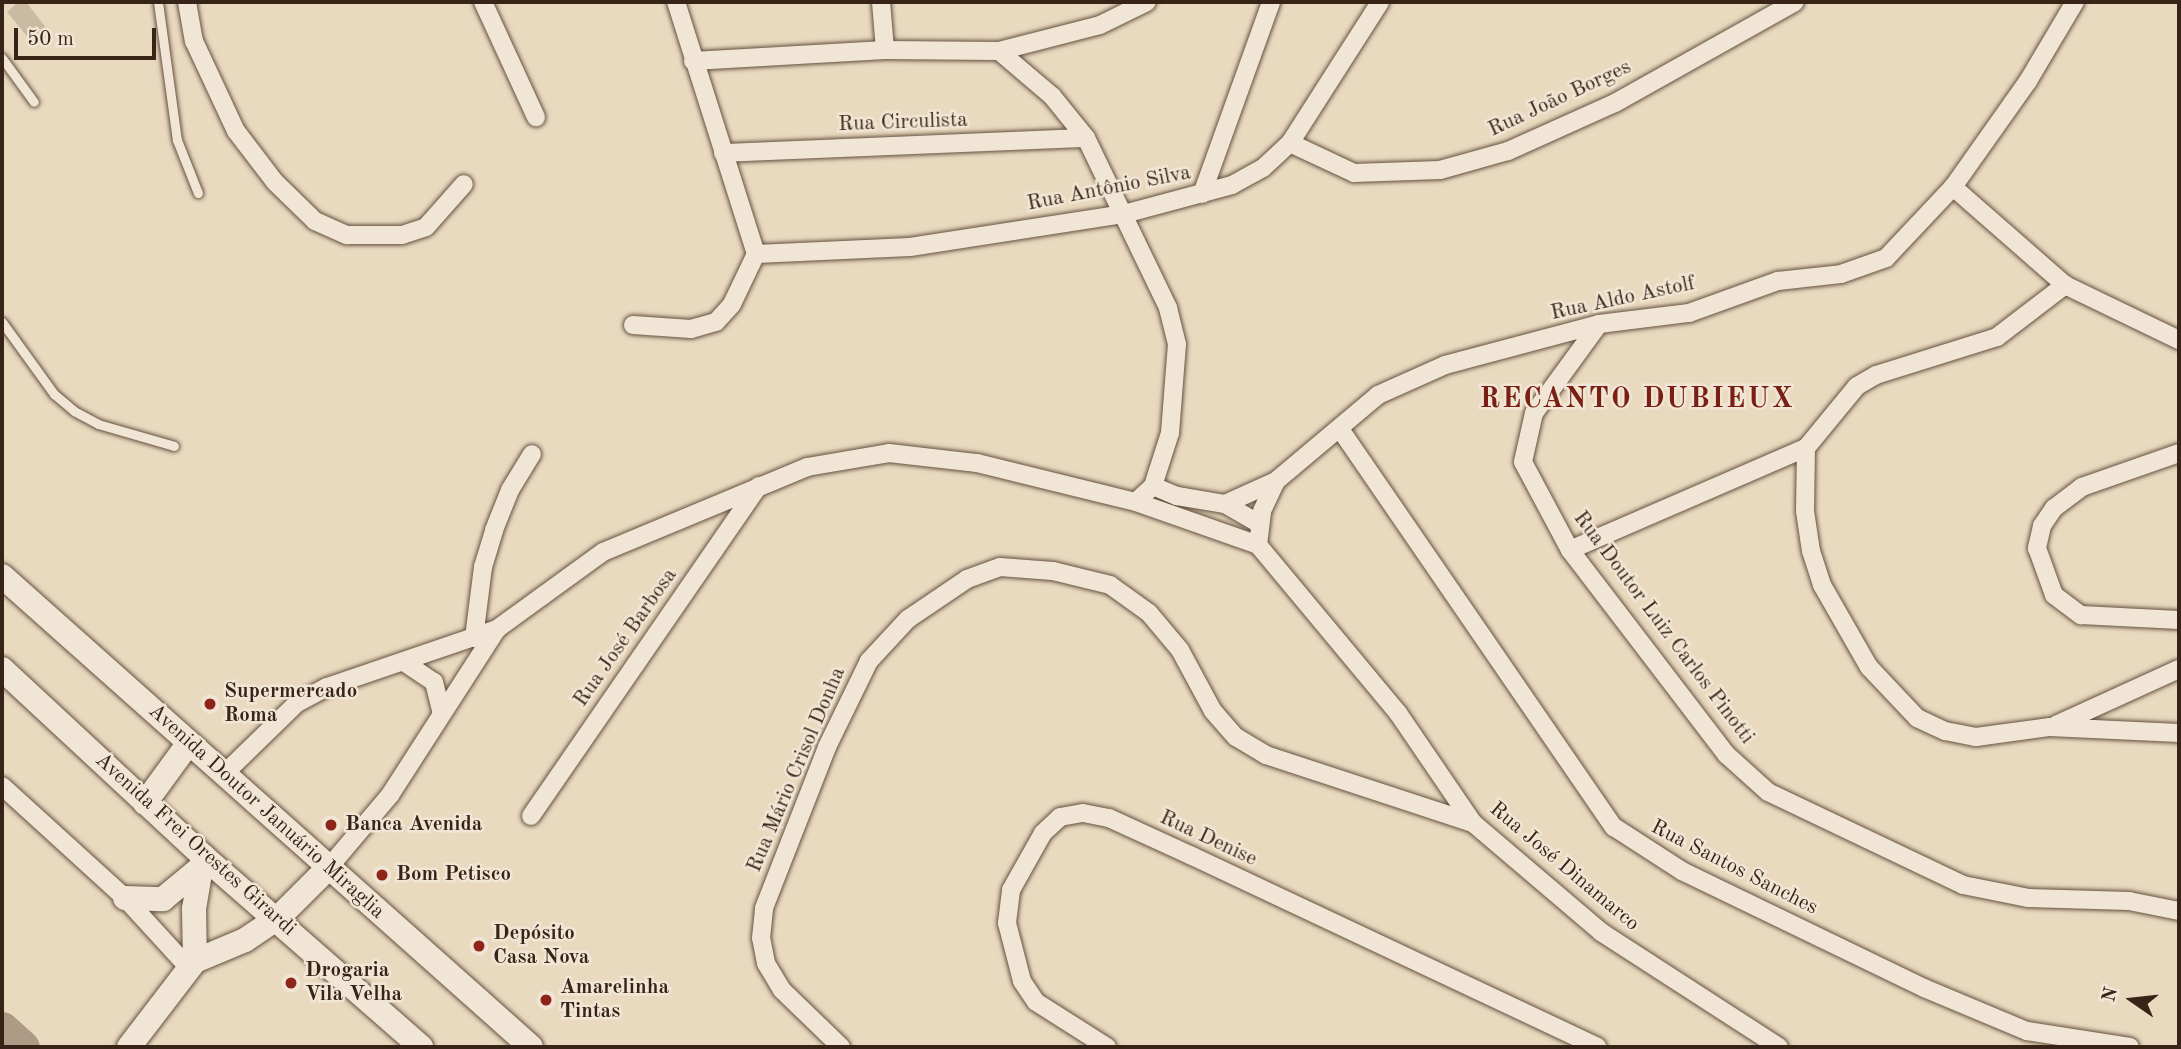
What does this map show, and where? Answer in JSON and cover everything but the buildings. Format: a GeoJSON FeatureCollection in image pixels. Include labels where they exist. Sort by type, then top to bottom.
{"type":"FeatureCollection","features":[{"type":"Feature","properties":{"kind":"main road","name":"Avenida Doutor Januário Miraglia"},"geometry":{"type":"LineString","coordinates":[[2,576],[531,1047]]}},
{"type":"Feature","properties":{"kind":"main road","name":"Avenida Frei Orestes Girardi"},"geometry":{"type":"LineString","coordinates":[[2,669],[145,803],[200,863],[278,918],[421,1047]]}},
{"type":"Feature","properties":{"kind":"main road"},"geometry":{"type":"LineString","coordinates":[[145,803],[188,744]]}},
{"type":"Feature","properties":{"kind":"main road"},"geometry":{"type":"LineString","coordinates":[[125,898],[163,899],[200,863]]}},
{"type":"Feature","properties":{"kind":"main road"},"geometry":{"type":"LineString","coordinates":[[192,965],[200,863]]}},
{"type":"Feature","properties":{"kind":"main road"},"geometry":{"type":"LineString","coordinates":[[129,1047],[192,965],[244,940],[278,918],[330,866]]}},
{"type":"Feature","properties":{"kind":"street"},"geometry":{"type":"LineString","coordinates":[[187,2],[194,41],[236,131],[275,182],[315,221],[347,235],[402,235],[426,227],[464,184]]}},
{"type":"Feature","properties":{"kind":"street"},"geometry":{"type":"LineString","coordinates":[[483,2],[536,117]]}},
{"type":"Feature","properties":{"kind":"street"},"geometry":{"type":"LineString","coordinates":[[632,325],[704,327],[716,322],[732,304],[756,254],[676,2]]}},
{"type":"Feature","properties":{"kind":"street"},"geometry":{"type":"LineString","coordinates":[[881,2],[885,50]]}},
{"type":"Feature","properties":{"kind":"street"},"geometry":{"type":"LineString","coordinates":[[693,61],[885,50],[999,51],[1100,25],[1147,2]]}},
{"type":"Feature","properties":{"kind":"street"},"geometry":{"type":"LineString","coordinates":[[1202,194],[1271,2]]}},
{"type":"Feature","properties":{"kind":"street","name":"Rua Antônio Silva"},"geometry":{"type":"LineString","coordinates":[[756,254],[910,247],[1124,214],[1233,185],[1263,168],[1290,144],[1380,2]]}},
{"type":"Feature","properties":{"kind":"street","name":"Rua João Borges"},"geometry":{"type":"LineString","coordinates":[[1290,144],[1354,173],[1440,170],[1508,151],[1615,103],[1795,2]]}},
{"type":"Feature","properties":{"kind":"street","name":"Rua Aldo Astolf"},"geometry":{"type":"LineString","coordinates":[[1258,545],[1259,524],[1266,496],[1276,481],[1378,395],[1445,365],[1598,324],[1660,320],[1778,281],[1864,268],[1886,258],[1906,241],[1952,187],[2028,80],[2075,2]]}},
{"type":"Feature","properties":{"kind":"street"},"geometry":{"type":"LineString","coordinates":[[999,51],[1052,96],[1086,138],[1168,308],[1177,344],[1170,433],[1153,486],[1136,502]]}},
{"type":"Feature","properties":{"kind":"street","name":"Rua Circulista"},"geometry":{"type":"LineString","coordinates":[[723,153],[1086,138]]}},
{"type":"Feature","properties":{"kind":"street"},"geometry":{"type":"LineString","coordinates":[[1952,187],[2066,285],[2179,340]]}},
{"type":"Feature","properties":{"kind":"street"},"geometry":{"type":"LineString","coordinates":[[1570,550],[1805,448],[1857,386],[1876,375],[1997,337],[2066,285]]}},
{"type":"Feature","properties":{"kind":"street","name":"Rua Doutor Luiz Carlos Pinotti"},"geometry":{"type":"LineString","coordinates":[[1598,324],[1534,412],[1524,452],[1528,478],[1570,550],[1727,755],[1768,792],[1963,885],[2028,898],[2129,901],[2179,911]]}},
{"type":"Feature","properties":{"kind":"street","name":"Rua Santos Sanches"},"geometry":{"type":"LineString","coordinates":[[1340,429],[1614,827],[1682,871],[1936,993],[2027,1031],[2130,1047]]}},
{"type":"Feature","properties":{"kind":"street"},"geometry":{"type":"LineString","coordinates":[[1805,448],[1805,511],[1811,551],[1822,585],[1869,667],[1917,718],[1945,732],[1976,737],[2050,727],[2179,733]]}},
{"type":"Feature","properties":{"kind":"street"},"geometry":{"type":"LineString","coordinates":[[224,774],[297,704],[327,687],[497,629],[603,552],[807,467],[889,453],[977,463],[1136,502],[1258,545]]}},
{"type":"Feature","properties":{"kind":"street"},"geometry":{"type":"LineString","coordinates":[[2179,453],[2082,487],[2054,508],[2042,526],[2037,548],[2054,595],[2081,615],[2179,620]]}},
{"type":"Feature","properties":{"kind":"street"},"geometry":{"type":"LineString","coordinates":[[474,638],[483,567],[494,530],[510,490],[532,454]]}},
{"type":"Feature","properties":{"kind":"street"},"geometry":{"type":"LineString","coordinates":[[1225,504],[1276,481]]}},
{"type":"Feature","properties":{"kind":"street","name":"Rua José Barbosa"},"geometry":{"type":"LineString","coordinates":[[531,817],[759,486]]}},
{"type":"Feature","properties":{"kind":"street"},"geometry":{"type":"LineString","coordinates":[[1153,486],[1177,496],[1225,504],[1259,524]]}},
{"type":"Feature","properties":{"kind":"street","name":"Rua José Dinamarco"},"geometry":{"type":"LineString","coordinates":[[1258,545],[1398,713],[1473,823],[1601,932],[1779,1047]]}},
{"type":"Feature","properties":{"kind":"street","name":"Rua Mário Crisol Donha"},"geometry":{"type":"LineString","coordinates":[[841,1047],[782,990],[766,963],[761,938],[764,908],[827,747],[869,661],[908,618],[967,579],[1000,567],[1053,571],[1110,585],[1149,613],[1180,650],[1213,711],[1236,737],[1266,755],[1473,823]]}},
{"type":"Feature","properties":{"kind":"street"},"geometry":{"type":"LineString","coordinates":[[330,866],[390,795],[497,629]]}},
{"type":"Feature","properties":{"kind":"street"},"geometry":{"type":"LineString","coordinates":[[404,662],[434,682],[442,713]]}},
{"type":"Feature","properties":{"kind":"street"},"geometry":{"type":"LineString","coordinates":[[2050,727],[2179,670]]}},
{"type":"Feature","properties":{"kind":"street"},"geometry":{"type":"LineString","coordinates":[[2,786],[125,898],[192,965]]}},
{"type":"Feature","properties":{"kind":"street","name":"Rua Denise"},"geometry":{"type":"LineString","coordinates":[[1107,1047],[1036,1002],[1022,981],[1007,923],[1012,890],[1043,833],[1060,817],[1083,813],[1109,818],[1597,1047]]}},
{"type":"Feature","properties":{"kind":"lane"},"geometry":{"type":"LineString","coordinates":[[159,2],[177,140],[198,192]]}},
{"type":"Feature","properties":{"kind":"lane"},"geometry":{"type":"LineString","coordinates":[[2,58],[34,102]]}},
{"type":"Feature","properties":{"kind":"lane"},"geometry":{"type":"LineString","coordinates":[[2,323],[54,394],[74,411],[98,424],[174,446]]}},
{"type":"Feature","properties":{"kind":"shaded area"},"geometry":{"type":"Polygon","coordinates":[[[18,2],[26,2],[51,34],[36,47],[7,12],[18,2]]]}},
{"type":"Feature","properties":{"kind":"waterway"},"geometry":{"type":"LineString","coordinates":[[2,1028],[23,1047]]}},
{"type":"Feature","properties":{"kind":"place","name":"Supermercado Roma"},"geometry":{"type":"Point","coordinates":[210,704]}},
{"type":"Feature","properties":{"kind":"place","name":"Banca Avenida"},"geometry":{"type":"Point","coordinates":[331,825]}},
{"type":"Feature","properties":{"kind":"place","name":"Bom Petisco"},"geometry":{"type":"Point","coordinates":[382,875]}},
{"type":"Feature","properties":{"kind":"place","name":"Depósito Casa Nova"},"geometry":{"type":"Point","coordinates":[479,946]}},
{"type":"Feature","properties":{"kind":"place","name":"Drogaria Vila Velha"},"geometry":{"type":"Point","coordinates":[291,983]}},
{"type":"Feature","properties":{"kind":"place","name":"Amarelinha Tintas"},"geometry":{"type":"Point","coordinates":[546,1000]}},
{"type":"Feature","properties":{"kind":"district","name":"RECANTO DUBIEUX"},"geometry":{"type":"Point","coordinates":[1637,400]}}]}
